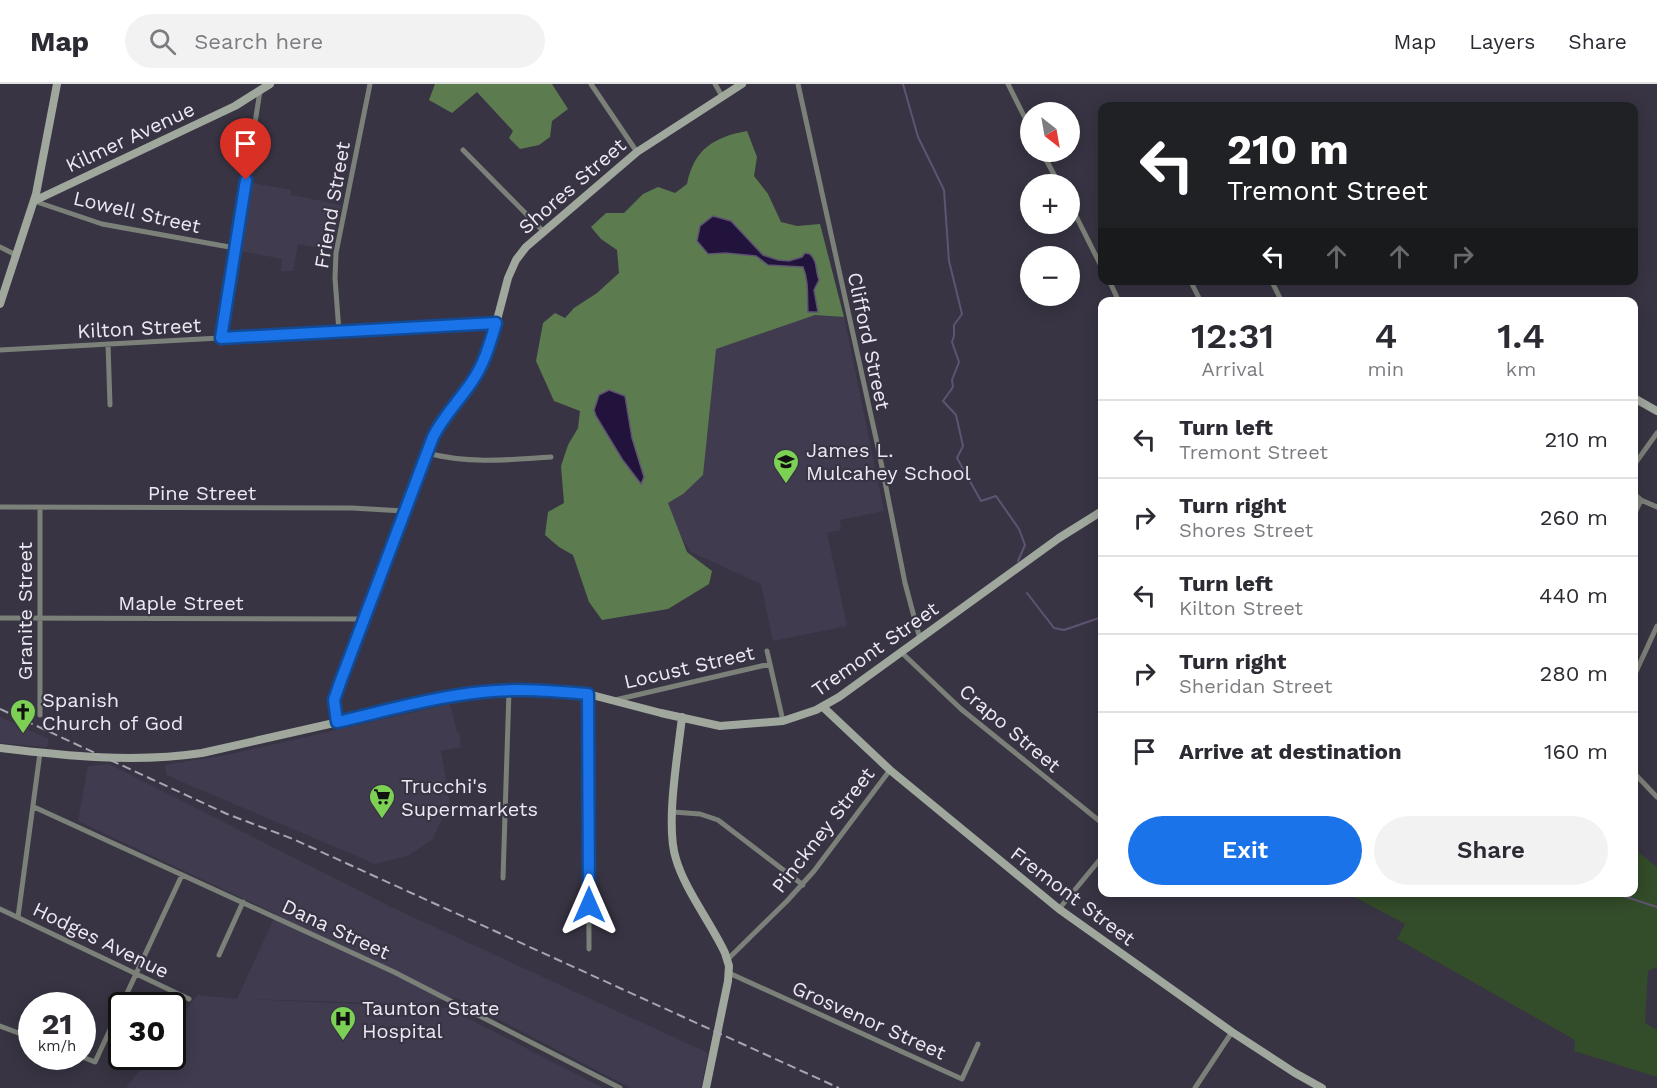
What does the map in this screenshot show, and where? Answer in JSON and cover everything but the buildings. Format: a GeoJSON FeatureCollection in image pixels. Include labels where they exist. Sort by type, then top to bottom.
{"type":"FeatureCollection","features":[{"type":"Feature","properties":{"kind":"street"},"geometry":{"type":"LineString","coordinates":[[0,304],[34,201],[57,84]]}},
{"type":"Feature","properties":{"kind":"street","name":"Kilmer Avenue"},"geometry":{"type":"LineString","coordinates":[[34,201],[241,103],[270,84]]}},
{"type":"Feature","properties":{"kind":"street","name":"Friend Street"},"geometry":{"type":"LineString","coordinates":[[339,332],[335,278],[336,253],[370,84]]}},
{"type":"Feature","properties":{"kind":"street"},"geometry":{"type":"LineString","coordinates":[[591,84],[637,152]]}},
{"type":"Feature","properties":{"kind":"street"},"geometry":{"type":"LineString","coordinates":[[715,84],[722,96]]}},
{"type":"Feature","properties":{"kind":"street","name":"Shores Street"},"geometry":{"type":"LineString","coordinates":[[337,722],[334,700],[362,619],[404,511],[441,422],[472,382],[489,349],[508,278],[521,252],[637,152],[741,84]]}},
{"type":"Feature","properties":{"kind":"street","name":"Clifford Street"},"geometry":{"type":"LineString","coordinates":[[798,84],[879,452],[905,583],[920,639]]}},
{"type":"Feature","properties":{"kind":"street"},"geometry":{"type":"LineString","coordinates":[[1008,84],[1020,108]]}},
{"type":"Feature","properties":{"kind":"street"},"geometry":{"type":"LineString","coordinates":[[221,338],[260,91]]}},
{"type":"Feature","properties":{"kind":"street"},"geometry":{"type":"LineString","coordinates":[[463,150],[543,231]]}},
{"type":"Feature","properties":{"kind":"street","name":"Lowell Street"},"geometry":{"type":"LineString","coordinates":[[34,201],[102,224],[235,248]]}},
{"type":"Feature","properties":{"kind":"street"},"geometry":{"type":"LineString","coordinates":[[1080,224],[1098,260]]}},
{"type":"Feature","properties":{"kind":"street"},"geometry":{"type":"LineString","coordinates":[[0,247],[16,255]]}},
{"type":"Feature","properties":{"kind":"street","name":"Kilton Street"},"geometry":{"type":"LineString","coordinates":[[0,350],[496,323]]}},
{"type":"Feature","properties":{"kind":"street"},"geometry":{"type":"LineString","coordinates":[[108,344],[110,405]]}},
{"type":"Feature","properties":{"kind":"street"},"geometry":{"type":"LineString","coordinates":[[1638,400],[1657,411]]}},
{"type":"Feature","properties":{"kind":"street"},"geometry":{"type":"LineString","coordinates":[[1638,459],[1657,433]]}},
{"type":"Feature","properties":{"kind":"street"},"geometry":{"type":"LineString","coordinates":[[427,453],[446,458],[480,461],[550,457]]}},
{"type":"Feature","properties":{"kind":"street"},"geometry":{"type":"LineString","coordinates":[[1638,497],[1657,507]]}},
{"type":"Feature","properties":{"kind":"street"},"geometry":{"type":"LineString","coordinates":[[1638,506],[1641,500]]}},
{"type":"Feature","properties":{"kind":"street","name":"Pine Street"},"geometry":{"type":"LineString","coordinates":[[0,507],[352,508],[404,511]]}},
{"type":"Feature","properties":{"kind":"street","name":"Granite Street"},"geometry":{"type":"LineString","coordinates":[[40,508],[40,715]]}},
{"type":"Feature","properties":{"kind":"street","name":"Tremont Street"},"geometry":{"type":"LineString","coordinates":[[0,748],[40,753],[175,757],[202,753],[453,696],[509,690],[588,694],[709,725],[783,721],[823,707],[1059,538],[1098,514]]}},
{"type":"Feature","properties":{"kind":"street","name":"Maple Street"},"geometry":{"type":"LineString","coordinates":[[0,618],[362,619]]}},
{"type":"Feature","properties":{"kind":"street"},"geometry":{"type":"LineString","coordinates":[[1638,667],[1657,626]]}},
{"type":"Feature","properties":{"kind":"street"},"geometry":{"type":"LineString","coordinates":[[768,651],[783,721]]}},
{"type":"Feature","properties":{"kind":"street","name":"Crapo Street"},"geometry":{"type":"LineString","coordinates":[[901,652],[968,714],[1098,820]]}},
{"type":"Feature","properties":{"kind":"street","name":"Locust Street"},"geometry":{"type":"LineString","coordinates":[[615,700],[770,664]]}},
{"type":"Feature","properties":{"kind":"street"},"geometry":{"type":"LineString","coordinates":[[504,878],[509,690]]}},
{"type":"Feature","properties":{"kind":"street"},"geometry":{"type":"LineString","coordinates":[[588,694],[589,949]]}},
{"type":"Feature","properties":{"kind":"street","name":"Fremont Street"},"geometry":{"type":"LineString","coordinates":[[823,707],[890,770],[1059,909],[1232,1032],[1322,1088]]}},
{"type":"Feature","properties":{"kind":"street"},"geometry":{"type":"LineString","coordinates":[[682,717],[673,812],[673,843],[678,865],[728,959],[729,973],[706,1088]]}},
{"type":"Feature","properties":{"kind":"street"},"geometry":{"type":"LineString","coordinates":[[18,917],[40,753]]}},
{"type":"Feature","properties":{"kind":"street","name":"Pinckney Street"},"geometry":{"type":"LineString","coordinates":[[728,959],[803,885],[890,770]]}},
{"type":"Feature","properties":{"kind":"street"},"geometry":{"type":"LineString","coordinates":[[1638,777],[1655,795]]}},
{"type":"Feature","properties":{"kind":"street"},"geometry":{"type":"LineString","coordinates":[[1655,795],[1657,785]]}},
{"type":"Feature","properties":{"kind":"street","name":"Dana Street"},"geometry":{"type":"LineString","coordinates":[[34,807],[393,972],[620,1088]]}},
{"type":"Feature","properties":{"kind":"street"},"geometry":{"type":"LineString","coordinates":[[673,812],[700,814],[718,820],[803,885]]}},
{"type":"Feature","properties":{"kind":"street"},"geometry":{"type":"LineString","coordinates":[[1059,909],[1098,862]]}},
{"type":"Feature","properties":{"kind":"street"},"geometry":{"type":"LineString","coordinates":[[96,1060],[182,874]]}},
{"type":"Feature","properties":{"kind":"street"},"geometry":{"type":"LineString","coordinates":[[219,955],[243,902]]}},
{"type":"Feature","properties":{"kind":"street","name":"Hodges Avenue"},"geometry":{"type":"LineString","coordinates":[[0,909],[189,999]]}},
{"type":"Feature","properties":{"kind":"street","name":"Grosvenor Street"},"geometry":{"type":"LineString","coordinates":[[729,973],[962,1079],[978,1044]]}},
{"type":"Feature","properties":{"kind":"street"},"geometry":{"type":"LineString","coordinates":[[0,1026],[18,1033]]}},
{"type":"Feature","properties":{"kind":"street"},"geometry":{"type":"LineString","coordinates":[[1195,1088],[1232,1032]]}},
{"type":"Feature","properties":{"kind":"shaded area"},"geometry":{"type":"Polygon","coordinates":[[[252,183],[291,190],[291,195],[341,205],[331,250],[298,244],[293,271],[281,271],[282,259],[241,251],[252,183]]]}},
{"type":"Feature","properties":{"kind":"shaded area"},"geometry":{"type":"Polygon","coordinates":[[[713,216],[731,221],[763,255],[789,261],[802,257],[805,253],[810,254],[813,257],[819,280],[814,290],[818,312],[808,312],[807,283],[803,267],[768,265],[756,256],[708,254],[697,241],[700,226],[713,216]]]}},
{"type":"Feature","properties":{"kind":"shaded area","name":"James L. Mulcahey School"},"geometry":{"type":"Polygon","coordinates":[[[797,314],[844,317],[884,511],[840,520],[841,530],[827,533],[847,626],[773,641],[761,584],[691,552],[676,530],[668,503],[683,494],[704,418],[716,349],[797,314]]]}},
{"type":"Feature","properties":{"kind":"shaded area"},"geometry":{"type":"Polygon","coordinates":[[[609,390],[625,396],[632,438],[644,477],[641,484],[622,459],[596,416],[594,410],[599,395],[609,390]]]}},
{"type":"Feature","properties":{"kind":"shaded area"},"geometry":{"type":"Polygon","coordinates":[[[450,704],[461,747],[441,751],[450,802],[432,840],[407,856],[375,864],[166,775],[165,765],[226,755],[450,704]]]}},
{"type":"Feature","properties":{"kind":"shaded area"},"geometry":{"type":"Polygon","coordinates":[[[0,717],[49,739],[47,747],[0,743],[0,717]]]}},
{"type":"Feature","properties":{"kind":"shaded area"},"geometry":{"type":"Polygon","coordinates":[[[109,764],[391,907],[708,1053],[701,1088],[631,1088],[455,997],[423,1004],[241,999],[448,1008],[603,1088],[126,1088],[140,1070],[186,1070],[186,1010],[197,995],[237,999],[276,914],[78,821],[88,766],[109,764]]]}},
{"type":"Feature","properties":{"kind":"green space"},"geometry":{"type":"Polygon","coordinates":[[[435,84],[552,84],[568,109],[552,121],[550,137],[539,145],[520,149],[509,138],[513,131],[477,92],[452,113],[429,100],[435,84]]]}},
{"type":"Feature","properties":{"kind":"green space"},"geometry":{"type":"Polygon","coordinates":[[[747,131],[757,157],[754,176],[768,194],[781,222],[797,226],[820,224],[844,317],[815,315],[716,349],[703,475],[683,494],[668,503],[687,552],[712,571],[709,584],[668,609],[602,620],[589,602],[573,555],[545,535],[548,512],[564,503],[561,466],[568,445],[578,428],[580,411],[554,401],[536,361],[543,323],[555,313],[565,318],[574,308],[597,293],[619,273],[617,250],[601,239],[591,227],[606,213],[624,213],[643,194],[658,187],[675,193],[687,184],[690,172],[700,153],[715,141],[747,131]]]}},
{"type":"Feature","properties":{"kind":"green space"},"geometry":{"type":"Polygon","coordinates":[[[1638,852],[1657,867],[1657,967],[1648,971],[1645,1023],[1657,1030],[1657,1077],[1574,1051],[1575,1040],[1397,939],[1405,924],[1354,897],[1638,897],[1638,852]]]}},
{"type":"Feature","properties":{"kind":"waterway"},"geometry":{"type":"LineString","coordinates":[[903,84],[918,137],[944,190],[949,261],[962,314],[954,325],[952,342],[959,362],[952,380],[953,387],[943,401],[956,415],[963,446],[957,458],[981,501],[996,496],[1019,529],[1025,545],[1018,561]]}},
{"type":"Feature","properties":{"kind":"waterway"},"geometry":{"type":"LineString","coordinates":[[1027,593],[1054,628],[1064,630],[1098,618]]}},
{"type":"Feature","properties":{"kind":"waterway"},"geometry":{"type":"LineString","coordinates":[[1626,897],[1657,907]]}},
{"type":"Feature","properties":{"kind":"railway"},"geometry":{"type":"LineString","coordinates":[[0,709],[227,814],[293,839],[839,1088]]}},
{"type":"Feature","properties":{"kind":"place","name":"James L. Mulcahey School"},"geometry":{"type":"Point","coordinates":[786,485]}},
{"type":"Feature","properties":{"kind":"place","name":"Spanish Church of God"},"geometry":{"type":"Point","coordinates":[23,735]}},
{"type":"Feature","properties":{"kind":"place","name":"Trucchi's Supermarkets"},"geometry":{"type":"Point","coordinates":[382,820]}},
{"type":"Feature","properties":{"kind":"place","name":"Taunton State Hospital"},"geometry":{"type":"Point","coordinates":[343,1042]}},
{"type":"Feature","properties":{"kind":"route"},"geometry":{"type":"LineString","coordinates":[[246,180],[221,338],[496,323],[484,362],[472,382],[444,416],[433,437],[362,619],[334,700],[337,722],[484,691],[553,691],[588,694],[589,905]]}}]}
